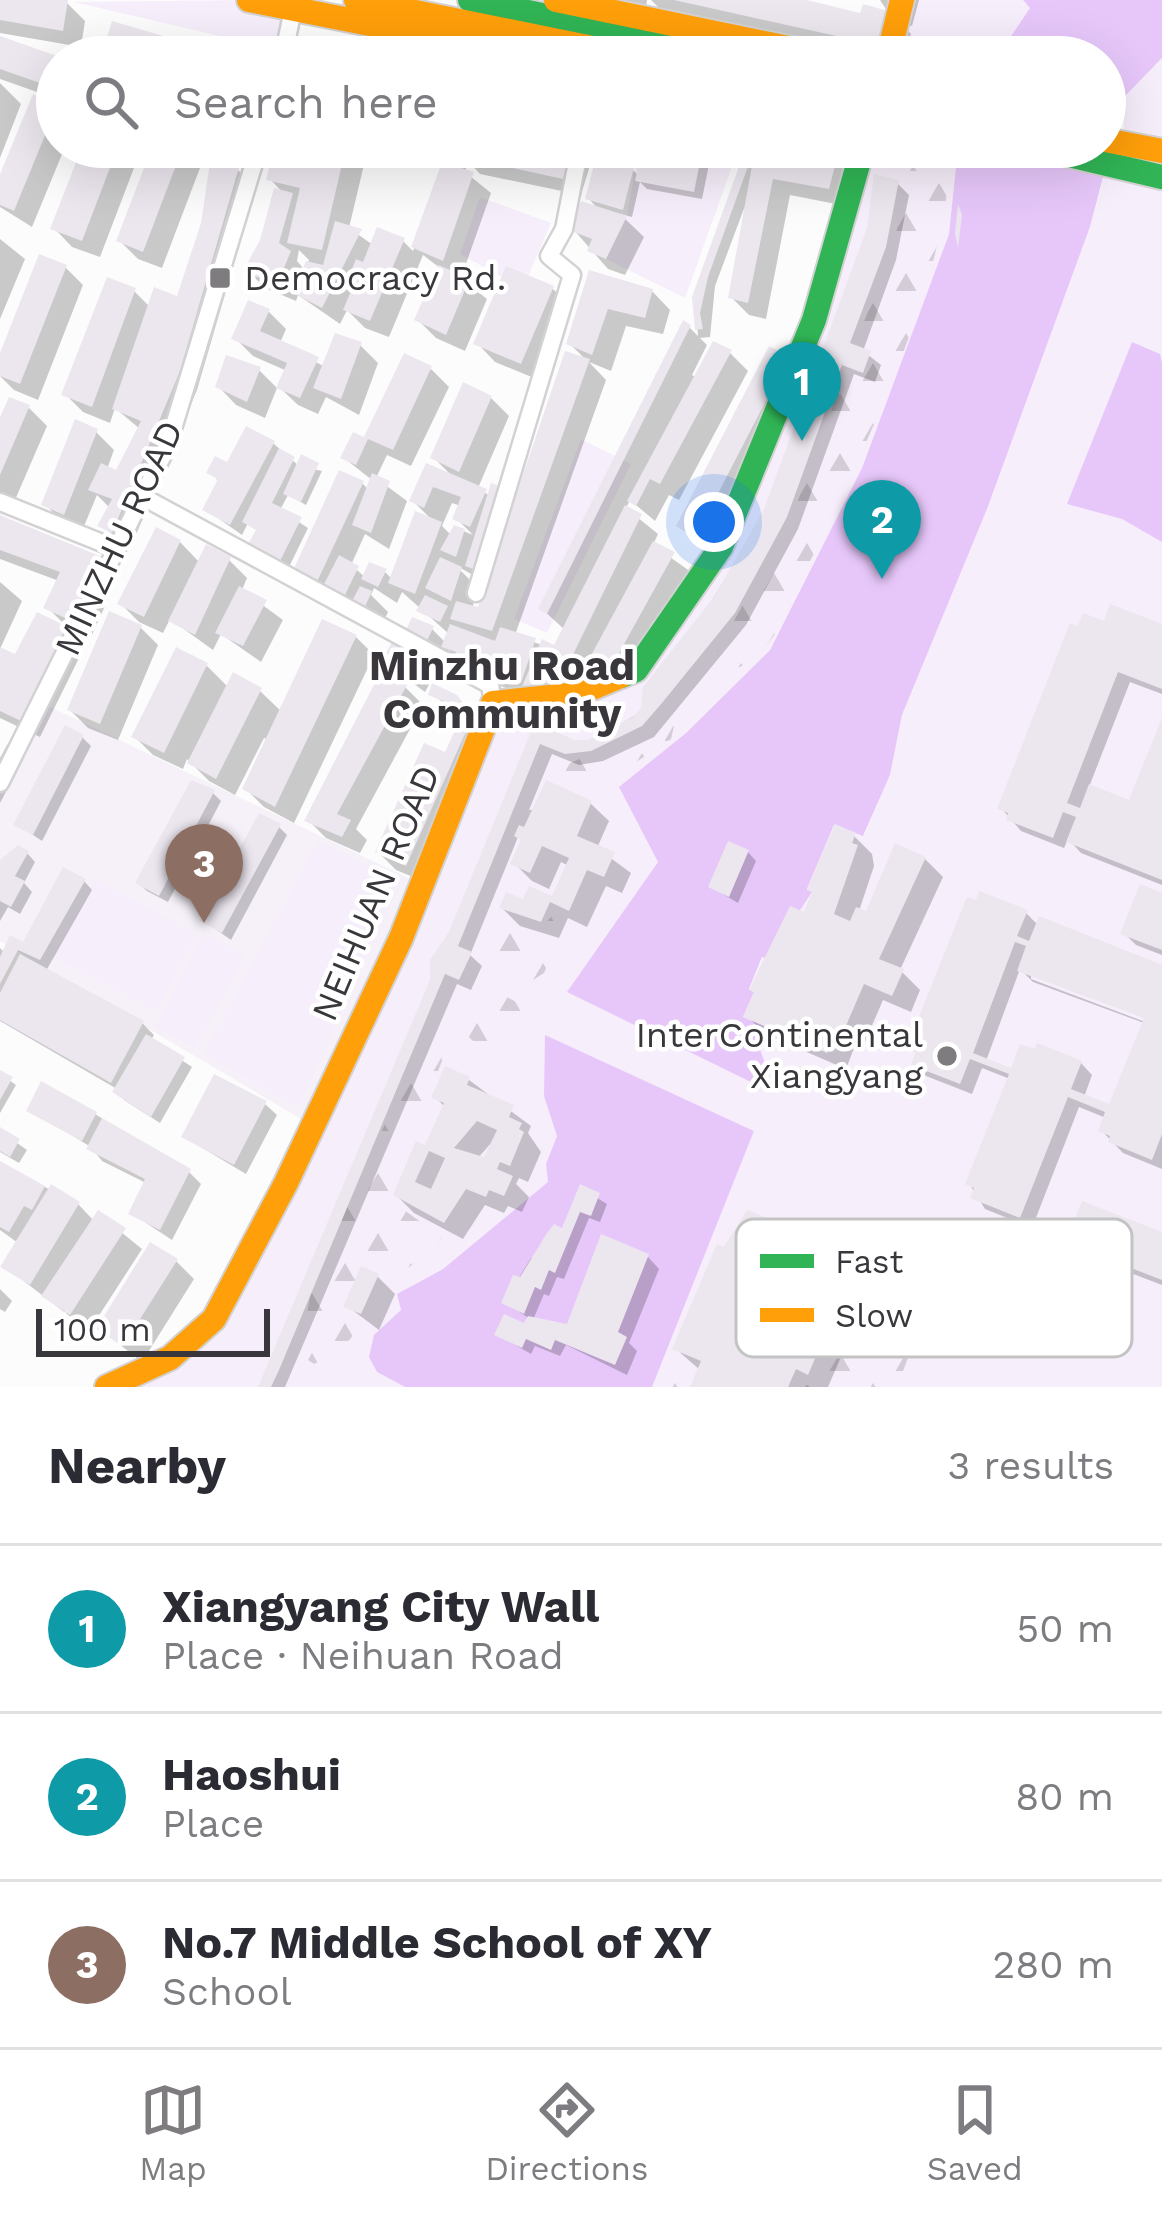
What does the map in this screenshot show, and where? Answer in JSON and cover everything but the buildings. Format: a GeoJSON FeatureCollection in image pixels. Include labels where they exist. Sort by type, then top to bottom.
{"type":"FeatureCollection","features":[{"type":"Feature","properties":{"kind":"street"},"geometry":{"type":"LineString","coordinates":[[249,0],[294,4],[440,36]]}},
{"type":"Feature","properties":{"kind":"street"},"geometry":{"type":"LineString","coordinates":[[356,0],[529,15],[584,36]]}},
{"type":"Feature","properties":{"kind":"street"},"geometry":{"type":"LineString","coordinates":[[470,0],[638,36]]}},
{"type":"Feature","properties":{"kind":"street"},"geometry":{"type":"LineString","coordinates":[[556,0],[730,36]]}},
{"type":"Feature","properties":{"kind":"street"},"geometry":{"type":"LineString","coordinates":[[893,36],[902,0]]}},
{"type":"Feature","properties":{"kind":"street"},"geometry":{"type":"LineString","coordinates":[[287,36],[294,4]]}},
{"type":"Feature","properties":{"kind":"street"},"geometry":{"type":"LineString","coordinates":[[1126,151],[1162,151]]}},
{"type":"Feature","properties":{"kind":"street"},"geometry":{"type":"LineString","coordinates":[[1126,156],[1162,177]]}},
{"type":"Feature","properties":{"kind":"street","name":"MINZHU ROAD"},"geometry":{"type":"LineString","coordinates":[[0,783],[169,445],[254,168]]}},
{"type":"Feature","properties":{"kind":"street"},"geometry":{"type":"LineString","coordinates":[[476,593],[572,275],[549,256],[564,229],[576,168]]}},
{"type":"Feature","properties":{"kind":"street"},"geometry":{"type":"LineString","coordinates":[[142,497],[490,685],[493,704],[578,694],[636,670],[721,547],[814,320],[856,168]]}},
{"type":"Feature","properties":{"kind":"street"},"geometry":{"type":"LineString","coordinates":[[0,502],[117,549]]}},
{"type":"Feature","properties":{"kind":"street","name":"NEIHUAN ROAD"},"geometry":{"type":"LineString","coordinates":[[107,1387],[170,1358],[214,1319],[286,1183],[401,938],[493,704]]}},
{"type":"Feature","properties":{"kind":"shaded area"},"geometry":{"type":"Polygon","coordinates":[[[1023,0],[1162,0],[1162,58],[1126,95],[1126,36],[1011,36],[1030,8],[1023,0]]]}},
{"type":"Feature","properties":{"kind":"shaded area"},"geometry":{"type":"Polygon","coordinates":[[[956,168],[1105,168],[1090,227],[987,509],[902,715],[890,775],[863,836],[834,825],[807,889],[812,892],[768,959],[762,957],[749,989],[754,992],[743,1017],[764,1026],[757,1040],[765,1064],[757,1085],[567,992],[658,862],[619,787],[686,733],[770,650],[862,468],[949,234],[956,168]]]}},
{"type":"Feature","properties":{"kind":"shaded area"},"geometry":{"type":"Polygon","coordinates":[[[1132,342],[1160,354],[1162,363],[1162,542],[1122,519],[1067,504],[1132,342]]]}},
{"type":"Feature","properties":{"kind":"shaded area"},"geometry":{"type":"Polygon","coordinates":[[[40,702],[423,885],[313,1126],[0,941],[0,783],[40,702]]]}},
{"type":"Feature","properties":{"kind":"shaded area"},"geometry":{"type":"Polygon","coordinates":[[[545,1035],[754,1131],[652,1387],[405,1387],[377,1372],[369,1357],[374,1335],[401,1310],[397,1294],[443,1269],[548,1182],[546,1164],[557,1136],[544,1096],[545,1035]]]}},
{"type":"Feature","properties":{"kind":"green space"},"geometry":{"type":"Polygon","coordinates":[[[250,0],[293,9],[287,36],[220,36],[74,2],[250,0]]]}},
{"type":"Feature","properties":{"kind":"green space"},"geometry":{"type":"Polygon","coordinates":[[[902,0],[1023,0],[1030,8],[1011,36],[893,36],[902,0]]]}},
{"type":"Feature","properties":{"kind":"green space"},"geometry":{"type":"Polygon","coordinates":[[[1162,58],[1162,152],[1126,144],[1126,94],[1162,58]]]}},
{"type":"Feature","properties":{"kind":"green space"},"geometry":{"type":"Polygon","coordinates":[[[635,168],[731,168],[685,298],[606,259],[627,216],[635,168]]]}},
{"type":"Feature","properties":{"kind":"green space"},"geometry":{"type":"Polygon","coordinates":[[[856,168],[956,168],[949,234],[862,468],[770,650],[686,733],[620,787],[658,862],[568,992],[757,1084],[743,1017],[753,992],[749,990],[763,957],[807,890],[835,824],[864,835],[890,775],[902,715],[987,509],[1090,228],[1106,168],[1162,177],[1162,1387],[652,1387],[754,1131],[546,1036],[545,1096],[557,1136],[546,1164],[548,1182],[443,1269],[397,1294],[401,1310],[375,1335],[377,1372],[405,1387],[108,1387],[214,1319],[493,703],[636,670],[721,547],[856,168]]]}},
{"type":"Feature","properties":{"kind":"green space"},"geometry":{"type":"Polygon","coordinates":[[[912,168],[948,168],[938,244],[902,355],[781,624],[758,655],[722,673],[712,660],[791,519],[895,238],[912,168]]]}},
{"type":"Feature","properties":{"kind":"green space"},"geometry":{"type":"Polygon","coordinates":[[[480,197],[551,223],[523,288],[460,254],[480,197]]]}},
{"type":"Feature","properties":{"kind":"green space"},"geometry":{"type":"Polygon","coordinates":[[[581,439],[631,464],[547,633],[514,619],[581,439]]]}},
{"type":"Feature","properties":{"kind":"green space"},"geometry":{"type":"Polygon","coordinates":[[[664,721],[674,726],[671,739],[588,794],[555,776],[557,769],[664,721]]]}},
{"type":"Feature","properties":{"kind":"green space"},"geometry":{"type":"Polygon","coordinates":[[[318,841],[402,882],[298,1107],[204,1054],[318,841]]]}},
{"type":"Feature","properties":{"kind":"green space"},"geometry":{"type":"Polygon","coordinates":[[[95,879],[197,935],[157,1012],[52,956],[95,879]]]}},
{"type":"Feature","properties":{"kind":"green space"},"geometry":{"type":"Polygon","coordinates":[[[557,911],[567,922],[544,973],[530,982],[494,966],[485,954],[502,921],[545,923],[557,911]]]}},
{"type":"Feature","properties":{"kind":"green space"},"geometry":{"type":"Polygon","coordinates":[[[203,933],[246,956],[195,1048],[156,1026],[203,933]]]}},
{"type":"Feature","properties":{"kind":"green space"},"geometry":{"type":"Polygon","coordinates":[[[473,986],[489,987],[525,1007],[500,1048],[478,1046],[458,1026],[473,986]]]}},
{"type":"Feature","properties":{"kind":"green space"},"geometry":{"type":"Polygon","coordinates":[[[440,1048],[442,1061],[427,1099],[431,1107],[410,1136],[387,1198],[442,1237],[429,1253],[383,1287],[344,1345],[314,1364],[299,1354],[311,1292],[395,1103],[440,1048]]]}},
{"type":"Feature","properties":{"kind":"green space"},"geometry":{"type":"Polygon","coordinates":[[[676,1356],[694,1365],[685,1387],[659,1387],[676,1356]]]}},
{"type":"Feature","properties":{"kind":"green space"},"geometry":{"type":"Polygon","coordinates":[[[826,1357],[908,1357],[897,1387],[800,1387],[811,1384],[826,1357]]]}},
{"type":"Feature","properties":{"kind":"traffic: fast"},"geometry":{"type":"LineString","coordinates":[[470,0],[644,36]]}},
{"type":"Feature","properties":{"kind":"traffic: fast"},"geometry":{"type":"LineString","coordinates":[[621,676],[636,670],[721,547],[814,320],[857,168]]}},
{"type":"Feature","properties":{"kind":"traffic: fast"},"geometry":{"type":"LineString","coordinates":[[1124,168],[1162,177]]}},
{"type":"Feature","properties":{"kind":"traffic: slow"},"geometry":{"type":"LineString","coordinates":[[249,0],[430,36]]}},
{"type":"Feature","properties":{"kind":"traffic: slow"},"geometry":{"type":"LineString","coordinates":[[356,0],[533,36]]}},
{"type":"Feature","properties":{"kind":"traffic: slow"},"geometry":{"type":"LineString","coordinates":[[556,0],[730,36]]}},
{"type":"Feature","properties":{"kind":"traffic: slow"},"geometry":{"type":"LineString","coordinates":[[893,36],[902,0]]}},
{"type":"Feature","properties":{"kind":"traffic: slow"},"geometry":{"type":"LineString","coordinates":[[1126,144],[1162,151]]}},
{"type":"Feature","properties":{"kind":"traffic: slow"},"geometry":{"type":"LineString","coordinates":[[107,1387],[170,1358],[214,1319],[286,1183],[401,938],[493,703],[578,694],[621,676]]}},
{"type":"Feature","properties":{"kind":"place","name":"Democracy Rd."},"geometry":{"type":"Point","coordinates":[220,278]}},
{"type":"Feature","properties":{"kind":"place","name":"Xiangyang City Wall"},"geometry":{"type":"Point","coordinates":[802,441]}},
{"type":"Feature","properties":{"kind":"place","name":"Haoshui"},"geometry":{"type":"Point","coordinates":[882,579]}},
{"type":"Feature","properties":{"kind":"place","name":"No.7 Middle School of XY"},"geometry":{"type":"Point","coordinates":[204,923]}},
{"type":"Feature","properties":{"kind":"place","name":"InterContinental Xiangyang"},"geometry":{"type":"Point","coordinates":[947,1056]}},
{"type":"Feature","properties":{"kind":"district","name":"Minzhu Road Community"},"geometry":{"type":"Point","coordinates":[502,689]}}]}
